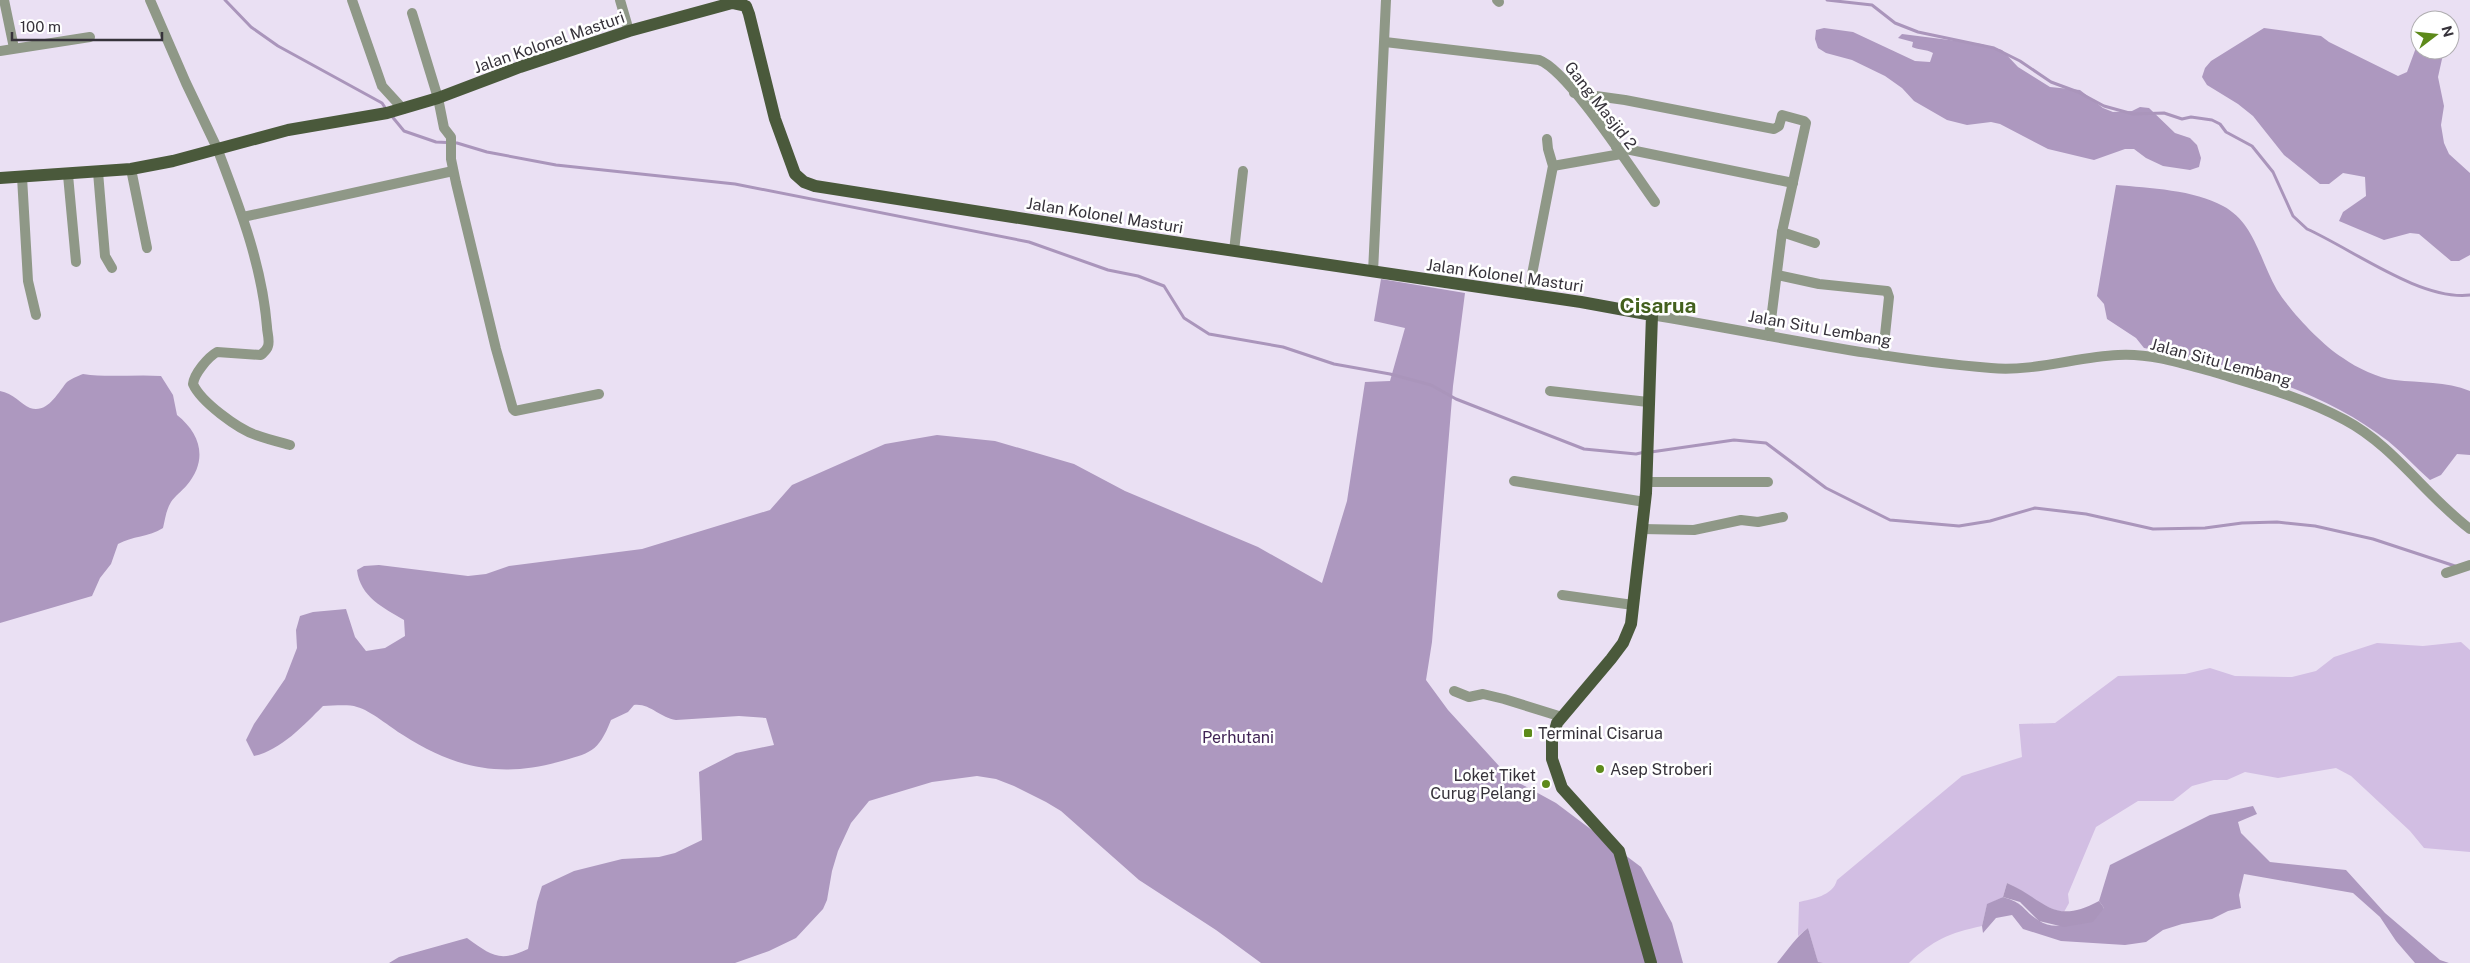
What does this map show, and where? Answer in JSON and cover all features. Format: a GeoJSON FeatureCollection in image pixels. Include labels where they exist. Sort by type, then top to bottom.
{"type":"FeatureCollection","features":[{"type":"Feature","properties":{"kind":"main road","name":"Jalan Kolonel Masturi"},"geometry":{"type":"LineString","coordinates":[[0,178],[132,169],[173,161],[288,130],[396,111],[629,31],[732,3],[745,3],[775,119],[795,174],[804,182],[815,186],[890,199],[1581,302],[1652,315]]}},
{"type":"Feature","properties":{"kind":"main road"},"geometry":{"type":"LineString","coordinates":[[1651,963],[1619,851],[1562,788],[1554,770],[1552,741],[1557,723],[1623,643],[1631,624],[1645,502],[1652,315]]}},
{"type":"Feature","properties":{"kind":"street"},"geometry":{"type":"LineString","coordinates":[[4,0],[14,48]]}},
{"type":"Feature","properties":{"kind":"street"},"geometry":{"type":"LineString","coordinates":[[150,0],[186,84],[217,148],[243,217],[260,281],[266,320],[268,349],[261,355],[216,352],[196,375],[193,384],[197,393],[234,423],[255,435],[290,445]]}},
{"type":"Feature","properties":{"kind":"street"},"geometry":{"type":"LineString","coordinates":[[352,0],[382,86],[396,111]]}},
{"type":"Feature","properties":{"kind":"street"},"geometry":{"type":"LineString","coordinates":[[620,0],[629,31]]}},
{"type":"Feature","properties":{"kind":"street"},"geometry":{"type":"LineString","coordinates":[[1374,272],[1386,0]]}},
{"type":"Feature","properties":{"kind":"street"},"geometry":{"type":"LineString","coordinates":[[412,13],[438,98],[444,128],[450,142],[453,171],[496,349],[514,410],[599,394]]}},
{"type":"Feature","properties":{"kind":"street"},"geometry":{"type":"LineString","coordinates":[[0,51],[90,37]]}},
{"type":"Feature","properties":{"kind":"street","name":"Gang Masjid 2"},"geometry":{"type":"LineString","coordinates":[[1385,42],[1540,60],[1548,64],[1558,71],[1618,150],[1654,202]]}},
{"type":"Feature","properties":{"kind":"street"},"geometry":{"type":"LineString","coordinates":[[1574,93],[1625,100],[1774,129],[1779,126],[1782,115],[1806,123],[1782,232],[1769,336]]}},
{"type":"Feature","properties":{"kind":"street"},"geometry":{"type":"LineString","coordinates":[[1528,295],[1553,166],[1547,139]]}},
{"type":"Feature","properties":{"kind":"street"},"geometry":{"type":"LineString","coordinates":[[1553,166],[1618,150],[1793,183]]}},
{"type":"Feature","properties":{"kind":"street"},"geometry":{"type":"LineString","coordinates":[[132,169],[147,248]]}},
{"type":"Feature","properties":{"kind":"street"},"geometry":{"type":"LineString","coordinates":[[243,217],[453,171]]}},
{"type":"Feature","properties":{"kind":"street"},"geometry":{"type":"LineString","coordinates":[[1234,251],[1243,171]]}},
{"type":"Feature","properties":{"kind":"street"},"geometry":{"type":"LineString","coordinates":[[98,172],[105,256],[112,268]]}},
{"type":"Feature","properties":{"kind":"street"},"geometry":{"type":"LineString","coordinates":[[68,174],[76,262]]}},
{"type":"Feature","properties":{"kind":"street"},"geometry":{"type":"LineString","coordinates":[[22,177],[28,281],[36,315]]}},
{"type":"Feature","properties":{"kind":"street"},"geometry":{"type":"LineString","coordinates":[[1782,232],[1815,243]]}},
{"type":"Feature","properties":{"kind":"street"},"geometry":{"type":"LineString","coordinates":[[1777,275],[1819,284],[1888,291],[1883,354]]}},
{"type":"Feature","properties":{"kind":"street","name":"Jalan Situ Lembang"},"geometry":{"type":"LineString","coordinates":[[1652,315],[1934,362],[2009,369],[2134,355],[2174,361],[2285,394],[2336,416],[2368,434],[2401,464],[2451,515],[2470,529]]}},
{"type":"Feature","properties":{"kind":"street"},"geometry":{"type":"LineString","coordinates":[[1550,391],[1603,399],[1648,402]]}},
{"type":"Feature","properties":{"kind":"street"},"geometry":{"type":"LineString","coordinates":[[1514,481],[1645,502]]}},
{"type":"Feature","properties":{"kind":"street"},"geometry":{"type":"LineString","coordinates":[[1646,482],[1768,482]]}},
{"type":"Feature","properties":{"kind":"street"},"geometry":{"type":"LineString","coordinates":[[1642,529],[1694,530],[1741,520],[1758,522],[1783,517]]}},
{"type":"Feature","properties":{"kind":"street"},"geometry":{"type":"LineString","coordinates":[[2446,573],[2470,566]]}},
{"type":"Feature","properties":{"kind":"street"},"geometry":{"type":"LineString","coordinates":[[1562,595],[1633,605]]}},
{"type":"Feature","properties":{"kind":"street"},"geometry":{"type":"LineString","coordinates":[[1454,692],[1473,697],[1480,694],[1490,696],[1562,717]]}},
{"type":"Feature","properties":{"kind":"shaded area"},"geometry":{"type":"Polygon","coordinates":[[[2461,642],[2470,650],[2470,852],[2424,848],[2410,831],[2351,776],[2336,768],[2278,778],[2245,772],[2227,780],[2214,780],[2192,786],[2173,801],[2138,801],[2096,827],[2068,894],[2069,903],[2064,912],[2042,904],[2007,883],[2003,897],[1987,905],[1982,926],[1960,931],[1942,938],[1926,948],[1909,963],[1818,963],[1808,928],[1798,936],[1799,902],[1821,896],[1831,890],[1837,880],[1962,776],[2022,757],[2019,724],[2055,723],[2118,676],[2185,674],[2210,668],[2235,676],[2292,677],[2316,671],[2334,657],[2377,643],[2423,646],[2461,642]]]}},
{"type":"Feature","properties":{"kind":"shaded area"},"geometry":{"type":"Polygon","coordinates":[[[2007,883],[2050,908],[2060,911],[2083,908],[2099,901],[2104,908],[2093,922],[2064,927],[2039,921],[2020,902],[2003,897],[2007,883]]]}},
{"type":"Feature","properties":{"kind":"green space"},"geometry":{"type":"Polygon","coordinates":[[[1824,28],[1853,32],[1915,61],[1930,62],[1933,53],[1912,47],[1913,42],[1898,38],[1902,34],[1981,44],[2002,50],[2018,67],[2050,87],[2080,90],[2103,108],[2113,112],[2132,111],[2140,107],[2149,108],[2175,133],[2190,138],[2197,145],[2201,158],[2199,167],[2190,170],[2163,166],[2146,158],[2134,149],[2125,149],[2094,160],[2048,149],[2000,124],[1991,122],[1967,125],[1947,120],[1914,101],[1902,88],[1885,76],[1852,60],[1826,53],[1818,48],[1815,39],[1816,30],[1824,28]]]}},
{"type":"Feature","properties":{"kind":"green space"},"geometry":{"type":"Polygon","coordinates":[[[2264,28],[2321,36],[2329,42],[2398,76],[2407,72],[2411,60],[2442,60],[2438,77],[2444,106],[2441,125],[2444,143],[2449,154],[2470,173],[2470,255],[2459,261],[2451,261],[2419,234],[2410,233],[2384,240],[2339,221],[2343,212],[2366,196],[2365,177],[2343,173],[2329,184],[2320,184],[2284,155],[2253,116],[2238,104],[2207,85],[2202,77],[2205,68],[2211,61],[2264,28]]]}},
{"type":"Feature","properties":{"kind":"green space"},"geometry":{"type":"Polygon","coordinates":[[[2116,185],[2186,193],[2223,206],[2234,213],[2250,232],[2271,279],[2290,308],[2334,352],[2368,372],[2388,379],[2442,384],[2470,391],[2470,455],[2457,454],[2441,475],[2430,480],[2388,441],[2362,423],[2303,392],[2240,370],[2144,348],[2136,338],[2107,319],[2104,304],[2097,296],[2116,185]]]}},
{"type":"Feature","properties":{"kind":"green space","name":"Perhutani"},"geometry":{"type":"Polygon","coordinates":[[[1381,279],[1465,293],[1453,386],[1432,642],[1426,680],[1448,710],[1510,778],[1556,803],[1641,867],[1672,923],[1683,963],[1261,963],[1216,930],[1139,880],[1061,811],[1014,786],[996,779],[977,776],[932,782],[869,801],[851,823],[838,851],[827,900],[823,909],[796,938],[769,951],[735,963],[389,963],[399,957],[467,938],[489,953],[510,956],[518,953],[528,949],[542,886],[574,871],[622,859],[659,857],[675,853],[702,840],[699,772],[736,753],[774,745],[766,718],[739,716],[676,720],[665,717],[645,706],[634,705],[628,712],[611,720],[602,739],[592,750],[558,762],[516,769],[478,767],[459,762],[422,746],[368,712],[349,706],[323,706],[292,736],[264,753],[254,756],[246,740],[254,724],[285,679],[297,648],[296,630],[300,616],[313,612],[346,609],[355,637],[366,651],[385,648],[405,636],[404,620],[374,601],[363,588],[357,570],[364,566],[379,565],[468,576],[486,574],[509,566],[642,549],[770,510],[792,485],[885,444],[937,435],[995,441],[1074,464],[1125,491],[1258,547],[1322,583],[1347,501],[1365,382],[1390,381],[1405,328],[1374,321],[1381,279]]]}},
{"type":"Feature","properties":{"kind":"green space"},"geometry":{"type":"Polygon","coordinates":[[[83,374],[161,376],[173,395],[177,415],[192,430],[196,439],[199,448],[198,466],[194,476],[171,502],[163,528],[118,544],[111,564],[100,578],[92,596],[0,623],[0,391],[9,394],[30,408],[42,408],[56,397],[66,383],[83,374]]]}},
{"type":"Feature","properties":{"kind":"green space"},"geometry":{"type":"Polygon","coordinates":[[[2253,806],[2257,814],[2238,822],[2241,833],[2270,862],[2346,870],[2385,913],[2440,960],[2449,963],[2415,963],[2396,941],[2380,917],[2353,893],[2244,874],[2239,895],[2241,908],[2228,911],[2212,919],[2182,924],[2163,930],[2146,942],[2125,945],[2061,941],[2023,929],[2012,915],[1996,918],[1983,933],[1982,926],[1987,904],[2003,897],[2020,904],[2038,920],[2046,924],[2055,926],[2080,920],[2104,908],[2099,901],[2110,865],[2210,815],[2253,806]]]}},
{"type":"Feature","properties":{"kind":"green space"},"geometry":{"type":"Polygon","coordinates":[[[1808,928],[1818,962],[1823,963],[1777,963],[1796,940],[1808,928]]]}},
{"type":"Feature","properties":{"kind":"waterway"},"geometry":{"type":"LineString","coordinates":[[225,0],[251,27],[278,46],[382,103],[386,109]]}},
{"type":"Feature","properties":{"kind":"waterway"},"geometry":{"type":"LineString","coordinates":[[1827,0],[1872,5],[1895,23],[1918,32],[1994,48],[2020,61],[2051,82],[2078,92],[2104,106],[2133,114],[2164,113],[2182,119],[2191,117],[2212,120],[2220,124],[2226,132],[2252,146],[2273,172],[2293,216],[2307,229],[2409,282],[2451,295],[2470,295]]}},
{"type":"Feature","properties":{"kind":"waterway"},"geometry":{"type":"LineString","coordinates":[[390,114],[404,131],[436,142],[457,143],[487,152],[556,165],[735,184],[1029,242],[1108,270],[1138,276],[1164,286],[1184,318],[1209,334],[1283,347],[1334,364],[1390,374],[1431,385],[1456,399],[1584,449],[1636,454],[1645,452]]}},
{"type":"Feature","properties":{"kind":"waterway"},"geometry":{"type":"LineString","coordinates":[[1651,452],[1734,440],[1766,443],[1826,488],[1890,520],[1959,526],[1990,521],[2035,508],[2086,514],[2153,529],[2205,528],[2242,523],[2277,522],[2315,526],[2373,539],[2455,566]]}},
{"type":"Feature","properties":{"kind":"place","name":"Terminal Cisarua"},"geometry":{"type":"Point","coordinates":[1528,733]}},
{"type":"Feature","properties":{"kind":"place","name":"Asep Stroberi"},"geometry":{"type":"Point","coordinates":[1600,769]}},
{"type":"Feature","properties":{"kind":"place","name":"Loket Tiket Curug Pelangi"},"geometry":{"type":"Point","coordinates":[1546,784]}},
{"type":"Feature","properties":{"kind":"district","name":"Cisarua"},"geometry":{"type":"Point","coordinates":[1658,306]}}]}
